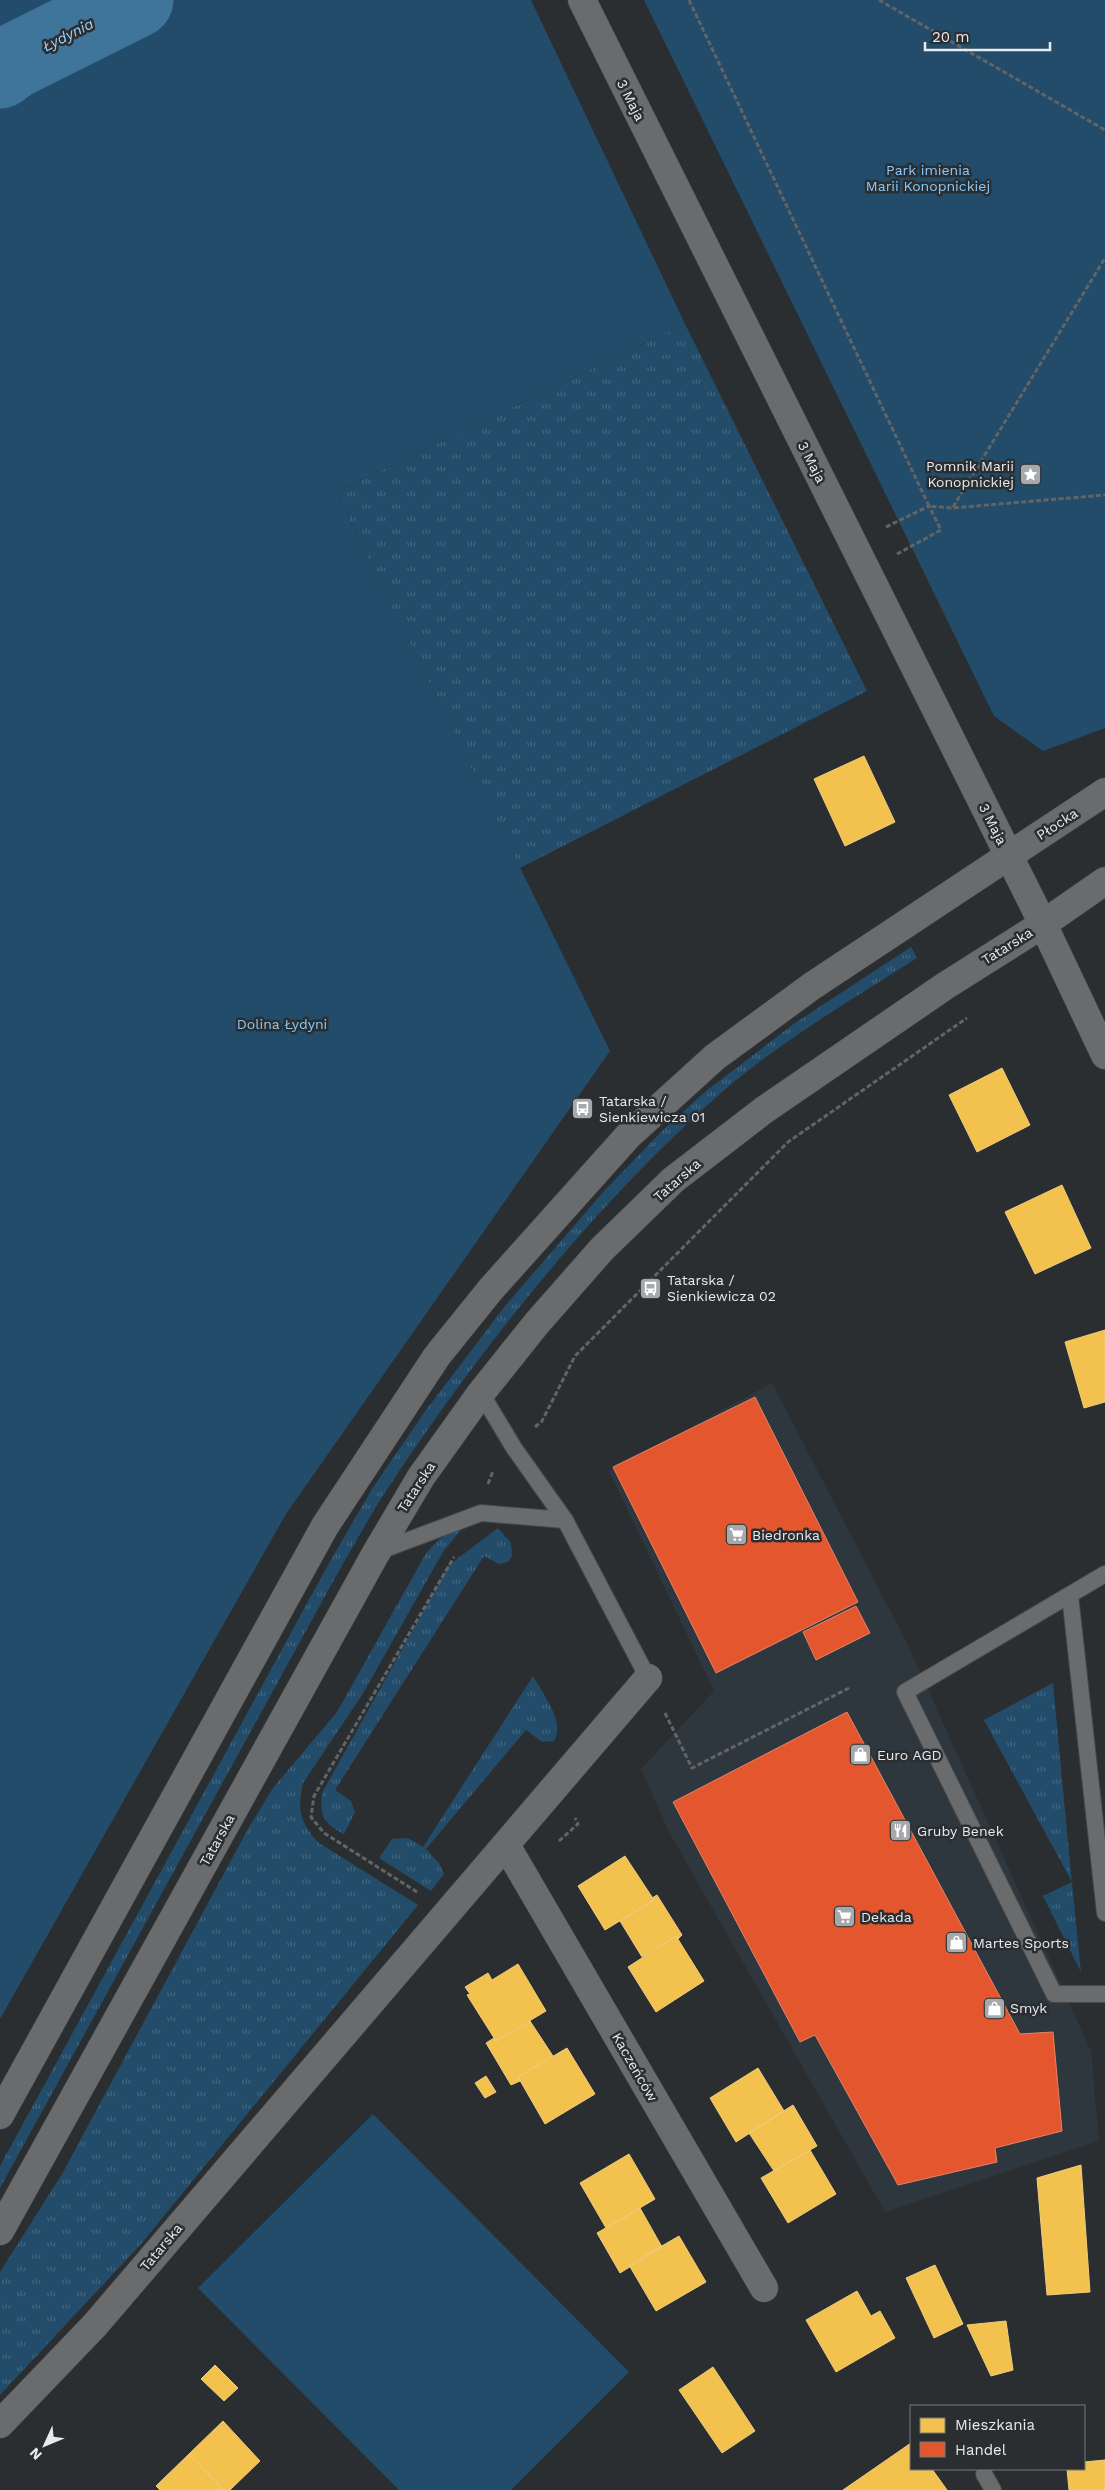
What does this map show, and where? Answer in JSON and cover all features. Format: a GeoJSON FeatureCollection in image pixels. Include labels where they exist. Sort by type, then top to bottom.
{"type":"FeatureCollection","features":[{"type":"Feature","properties":{"kind":"main road","name":"3 Maja"},"geometry":{"type":"LineString","coordinates":[[582,0],[1043,924],[1105,1056]]}},
{"type":"Feature","properties":{"kind":"main road","name":"Płocka"},"geometry":{"type":"LineString","coordinates":[[1009,856],[1105,792]]}},
{"type":"Feature","properties":{"kind":"main road"},"geometry":{"type":"LineString","coordinates":[[0,2115],[325,1526],[376,1445],[438,1356],[479,1304],[560,1209],[628,1136],[716,1057],[812,986],[1009,856]]}},
{"type":"Feature","properties":{"kind":"main road"},"geometry":{"type":"LineString","coordinates":[[1043,924],[1105,881]]}},
{"type":"Feature","properties":{"kind":"main road","name":"Tatarska"},"geometry":{"type":"LineString","coordinates":[[0,2231],[376,1553],[421,1477],[481,1393],[537,1323],[602,1249],[673,1180],[764,1110],[945,986],[1043,924]]}},
{"type":"Feature","properties":{"kind":"main road","name":"Tatarska"},"geometry":{"type":"LineString","coordinates":[[0,2424],[95,2325],[648,1678]]}},
{"type":"Feature","properties":{"kind":"main road","name":"Kaczeńców"},"geometry":{"type":"LineString","coordinates":[[506,1846],[764,2288]]}},
{"type":"Feature","properties":{"kind":"lane"},"geometry":{"type":"LineString","coordinates":[[481,1393],[514,1448],[565,1520],[648,1678]]}},
{"type":"Feature","properties":{"kind":"lane"},"geometry":{"type":"LineString","coordinates":[[376,1553],[481,1514],[565,1520]]}},
{"type":"Feature","properties":{"kind":"lane"},"geometry":{"type":"LineString","coordinates":[[1105,1574],[905,1692],[1054,1994],[1105,1994]]}},
{"type":"Feature","properties":{"kind":"lane"},"geometry":{"type":"LineString","coordinates":[[1070,1595],[1105,1913]]}},
{"type":"Feature","properties":{"kind":"lane"},"geometry":{"type":"LineString","coordinates":[[984,2474],[993,2490]]}},
{"type":"Feature","properties":{"kind":"path"},"geometry":{"type":"LineString","coordinates":[[689,0],[941,530],[894,555]]}},
{"type":"Feature","properties":{"kind":"path"},"geometry":{"type":"LineString","coordinates":[[879,0],[1105,130]]}},
{"type":"Feature","properties":{"kind":"path"},"geometry":{"type":"LineString","coordinates":[[952,508],[1105,258]]}},
{"type":"Feature","properties":{"kind":"path"},"geometry":{"type":"LineString","coordinates":[[882,529],[929,506],[952,508],[1105,495]]}},
{"type":"Feature","properties":{"kind":"path"},"geometry":{"type":"LineString","coordinates":[[324,1833],[311,1817],[314,1796],[481,1514],[491,1473],[542,1421],[575,1356],[788,1142],[967,1018]]}},
{"type":"Feature","properties":{"kind":"path"},"geometry":{"type":"LineString","coordinates":[[680,1744],[692,1768],[851,1687]]}},
{"type":"Feature","properties":{"kind":"shaded area"},"geometry":{"type":"Polygon","coordinates":[[[772,1383],[907,1643],[1091,2051],[1099,2141],[885,2212],[669,1832],[641,1769],[714,1691],[609,1471],[772,1383]]]}},
{"type":"Feature","properties":{"kind":"green space","name":"Dolina Łydyni"},"geometry":{"type":"Polygon","coordinates":[[[0,0],[531,0],[685,324],[336,492],[610,1051],[286,1514],[0,2019],[0,0]]]}},
{"type":"Feature","properties":{"kind":"green space","name":"Park imienia Marii Konopnickiej"},"geometry":{"type":"Polygon","coordinates":[[[644,0],[1105,0],[1105,728],[1043,751],[994,716],[644,0]]]}},
{"type":"Feature","properties":{"kind":"green space"},"geometry":{"type":"Polygon","coordinates":[[[685,324],[867,691],[520,868],[336,492],[685,324]]]}},
{"type":"Feature","properties":{"kind":"green space"},"geometry":{"type":"Polygon","coordinates":[[[911,947],[917,958],[768,1056],[721,1093],[675,1135],[630,1181],[543,1278],[463,1381],[390,1485],[335,1578],[0,2188],[0,2166],[328,1565],[372,1489],[426,1410],[505,1306],[604,1191],[663,1130],[706,1091],[795,1023],[911,947]]]}},
{"type":"Feature","properties":{"kind":"green space"},"geometry":{"type":"Polygon","coordinates":[[[464,1526],[443,1552],[362,1695],[303,1783],[300,1801],[304,1822],[319,1843],[418,1905],[141,2244],[0,2395],[0,2272],[62,2174],[249,1827],[273,1788],[337,1712],[425,1555],[442,1537],[464,1526]]]}},
{"type":"Feature","properties":{"kind":"green space"},"geometry":{"type":"Polygon","coordinates":[[[498,1528],[511,1543],[512,1556],[508,1562],[499,1564],[484,1556],[335,1790],[351,1801],[355,1812],[344,1834],[331,1826],[324,1818],[322,1793],[449,1565],[498,1528]]]}},
{"type":"Feature","properties":{"kind":"green space"},"geometry":{"type":"Polygon","coordinates":[[[533,1676],[555,1717],[557,1733],[554,1741],[542,1742],[526,1730],[426,1849],[439,1863],[444,1874],[431,1891],[379,1858],[392,1839],[408,1838],[423,1847],[533,1676]]]}},
{"type":"Feature","properties":{"kind":"green space"},"geometry":{"type":"Polygon","coordinates":[[[1053,1683],[1063,1791],[1072,1882],[984,1720],[1053,1683]]]}},
{"type":"Feature","properties":{"kind":"green space"},"geometry":{"type":"Polygon","coordinates":[[[1072,1882],[1077,1936],[1081,1972],[1043,1896],[1072,1882]]]}},
{"type":"Feature","properties":{"kind":"green space"},"geometry":{"type":"Polygon","coordinates":[[[373,2114],[629,2372],[511,2490],[399,2490],[198,2288],[373,2114]]]}},
{"type":"Feature","properties":{"kind":"building: Mieszkania"},"geometry":{"type":"Polygon","coordinates":[[[864,756],[895,822],[845,846],[814,779],[864,756]]]}},
{"type":"Feature","properties":{"kind":"building: Mieszkania"},"geometry":{"type":"Polygon","coordinates":[[[1002,1068],[1030,1125],[977,1152],[949,1095],[1002,1068]]]}},
{"type":"Feature","properties":{"kind":"building: Mieszkania"},"geometry":{"type":"Polygon","coordinates":[[[1062,1185],[1091,1248],[1035,1274],[1005,1212],[1062,1185]]]}},
{"type":"Feature","properties":{"kind":"building: Mieszkania"},"geometry":{"type":"Polygon","coordinates":[[[1105,1330],[1105,1402],[1084,1408],[1065,1342],[1105,1330]]]}},
{"type":"Feature","properties":{"kind":"building: Mieszkania"},"geometry":{"type":"Polygon","coordinates":[[[625,1856],[654,1900],[605,1930],[578,1886],[625,1856]]]}},
{"type":"Feature","properties":{"kind":"building: Mieszkania"},"geometry":{"type":"Polygon","coordinates":[[[657,1895],[682,1935],[678,1939],[676,1936],[642,1957],[620,1921],[654,1900],[652,1898],[657,1895]]]}},
{"type":"Feature","properties":{"kind":"building: Mieszkania"},"geometry":{"type":"Polygon","coordinates":[[[676,1936],[704,1981],[656,2012],[628,1967],[676,1936]]]}},
{"type":"Feature","properties":{"kind":"building: Mieszkania"},"geometry":{"type":"Polygon","coordinates":[[[518,1964],[546,2011],[496,2041],[467,1995],[470,1994],[465,1987],[488,1973],[492,1980],[518,1964]]]}},
{"type":"Feature","properties":{"kind":"building: Mieszkania"},"geometry":{"type":"Polygon","coordinates":[[[530,2021],[553,2056],[518,2077],[520,2081],[511,2085],[486,2043],[494,2038],[496,2041],[530,2021]]]}},
{"type":"Feature","properties":{"kind":"building: Mieszkania"},"geometry":{"type":"Polygon","coordinates":[[[567,2048],[595,2094],[545,2124],[518,2077],[567,2048]]]}},
{"type":"Feature","properties":{"kind":"building: Mieszkania"},"geometry":{"type":"Polygon","coordinates":[[[758,2068],[784,2111],[736,2142],[710,2098],[758,2068]]]}},
{"type":"Feature","properties":{"kind":"building: Mieszkania"},"geometry":{"type":"Polygon","coordinates":[[[486,2076],[496,2092],[485,2098],[475,2083],[486,2076]]]}},
{"type":"Feature","properties":{"kind":"building: Mieszkania"},"geometry":{"type":"Polygon","coordinates":[[[793,2105],[817,2146],[774,2171],[749,2133],[793,2105]]]}},
{"type":"Feature","properties":{"kind":"building: Mieszkania"},"geometry":{"type":"Polygon","coordinates":[[[810,2150],[836,2194],[788,2223],[761,2178],[810,2150]]]}},
{"type":"Feature","properties":{"kind":"building: Mieszkania"},"geometry":{"type":"Polygon","coordinates":[[[629,2154],[655,2199],[606,2228],[580,2183],[629,2154]]]}},
{"type":"Feature","properties":{"kind":"building: Mieszkania"},"geometry":{"type":"Polygon","coordinates":[[[1081,2165],[1090,2292],[1047,2295],[1037,2178],[1081,2165]]]}},
{"type":"Feature","properties":{"kind":"building: Mieszkania"},"geometry":{"type":"Polygon","coordinates":[[[640,2208],[662,2247],[620,2273],[597,2233],[640,2208]]]}},
{"type":"Feature","properties":{"kind":"building: Mieszkania"},"geometry":{"type":"Polygon","coordinates":[[[679,2236],[706,2282],[656,2311],[629,2265],[679,2236]]]}},
{"type":"Feature","properties":{"kind":"building: Mieszkania"},"geometry":{"type":"Polygon","coordinates":[[[935,2265],[963,2324],[934,2338],[906,2278],[935,2265]]]}},
{"type":"Feature","properties":{"kind":"building: Mieszkania"},"geometry":{"type":"Polygon","coordinates":[[[857,2291],[871,2316],[880,2311],[895,2338],[836,2372],[806,2320],[857,2291]]]}},
{"type":"Feature","properties":{"kind":"building: Mieszkania"},"geometry":{"type":"Polygon","coordinates":[[[1006,2321],[1013,2370],[991,2376],[967,2325],[1006,2321]]]}},
{"type":"Feature","properties":{"kind":"building: Mieszkania"},"geometry":{"type":"Polygon","coordinates":[[[215,2365],[238,2388],[224,2401],[201,2379],[215,2365]]]}},
{"type":"Feature","properties":{"kind":"building: Mieszkania"},"geometry":{"type":"Polygon","coordinates":[[[713,2367],[755,2431],[722,2453],[679,2390],[713,2367]]]}},
{"type":"Feature","properties":{"kind":"building: Mieszkania"},"geometry":{"type":"Polygon","coordinates":[[[223,2421],[260,2461],[230,2490],[224,2490],[189,2454],[223,2421]]]}},
{"type":"Feature","properties":{"kind":"building: Mieszkania"},"geometry":{"type":"Polygon","coordinates":[[[910,2444],[910,2470],[933,2470],[947,2490],[843,2490],[910,2444]]]}},
{"type":"Feature","properties":{"kind":"building: Mieszkania"},"geometry":{"type":"Polygon","coordinates":[[[189,2454],[224,2490],[160,2490],[156,2486],[189,2454]]]}},
{"type":"Feature","properties":{"kind":"building: Mieszkania"},"geometry":{"type":"Polygon","coordinates":[[[1105,2460],[1105,2490],[1069,2490],[1067,2470],[1085,2470],[1085,2462],[1105,2460]]]}},
{"type":"Feature","properties":{"kind":"building: Handel","name":"Biedronka"},"geometry":{"type":"Polygon","coordinates":[[[755,1397],[858,1602],[716,1673],[613,1467],[755,1397]]]}},
{"type":"Feature","properties":{"kind":"building: Handel"},"geometry":{"type":"Polygon","coordinates":[[[856,1606],[870,1633],[816,1660],[803,1632],[856,1606]]]}},
{"type":"Feature","properties":{"kind":"building: Handel","name":"Dekada"},"geometry":{"type":"Polygon","coordinates":[[[847,1712],[1020,2034],[1053,2032],[1062,2131],[995,2148],[997,2162],[898,2185],[815,2035],[800,2042],[673,1802],[847,1712]]]}},
{"type":"Feature","properties":{"kind":"waterway","name":"Łydynia"},"geometry":{"type":"LineString","coordinates":[[0,71],[12,62],[136,0]]}},
{"type":"Feature","properties":{"kind":"place","name":"Pomnik Marii Konopnickiej"},"geometry":{"type":"Point","coordinates":[1030,474]}},
{"type":"Feature","properties":{"kind":"place","name":"Tatarska / Sienkiewicza 01"},"geometry":{"type":"Point","coordinates":[583,1109]}},
{"type":"Feature","properties":{"kind":"place","name":"Tatarska / Sienkiewicza 02"},"geometry":{"type":"Point","coordinates":[651,1288]}},
{"type":"Feature","properties":{"kind":"place","name":"Biedronka"},"geometry":{"type":"Point","coordinates":[736,1535]}},
{"type":"Feature","properties":{"kind":"place","name":"Euro AGD"},"geometry":{"type":"Point","coordinates":[861,1755]}},
{"type":"Feature","properties":{"kind":"place","name":"Gruby Benek"},"geometry":{"type":"Point","coordinates":[901,1831]}},
{"type":"Feature","properties":{"kind":"place","name":"Dekada"},"geometry":{"type":"Point","coordinates":[845,1917]}},
{"type":"Feature","properties":{"kind":"place","name":"Martes Sports"},"geometry":{"type":"Point","coordinates":[957,1943]}},
{"type":"Feature","properties":{"kind":"place","name":"Smyk"},"geometry":{"type":"Point","coordinates":[994,2008]}}]}
